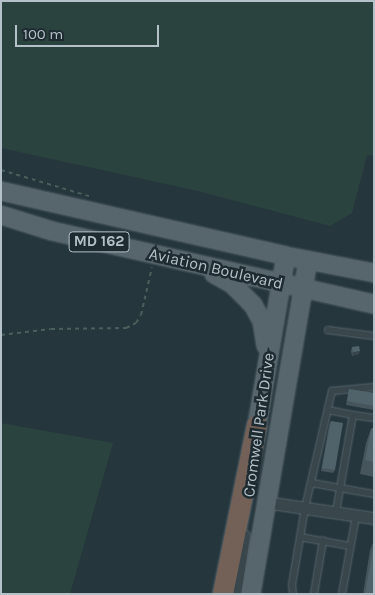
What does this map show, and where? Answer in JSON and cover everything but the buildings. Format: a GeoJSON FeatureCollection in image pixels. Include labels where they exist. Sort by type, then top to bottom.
{"type":"FeatureCollection","features":[{"type":"Feature","properties":{"kind":"highway"},"geometry":{"type":"LineString","coordinates":[[223,594],[257,424]]}},
{"type":"Feature","properties":{"kind":"main road","name":"Aviation Boulevard"},"geometry":{"type":"LineString","coordinates":[[1,191],[308,261],[374,273]]}},
{"type":"Feature","properties":{"kind":"main road","name":"Aviation Boulevard"},"geometry":{"type":"LineString","coordinates":[[1,215],[52,231],[303,290],[374,304]]}},
{"type":"Feature","properties":{"kind":"main road","name":"Cromwell Park Drive"},"geometry":{"type":"LineString","coordinates":[[257,424],[286,256]]}},
{"type":"Feature","properties":{"kind":"main road","name":"Cromwell Park Drive"},"geometry":{"type":"LineString","coordinates":[[250,594],[308,261]]}},
{"type":"Feature","properties":{"kind":"main road"},"geometry":{"type":"LineString","coordinates":[[198,265],[232,284],[254,305],[262,321],[268,360]]}},
{"type":"Feature","properties":{"kind":"street","name":"Cromwell Park Drive"},"geometry":{"type":"LineString","coordinates":[[236,594],[257,424]]}},
{"type":"Feature","properties":{"kind":"street"},"geometry":{"type":"LineString","coordinates":[[265,502],[374,518]]}},
{"type":"Feature","properties":{"kind":"lane"},"geometry":{"type":"LineString","coordinates":[[328,330],[374,336]]}},
{"type":"Feature","properties":{"kind":"lane"},"geometry":{"type":"LineString","coordinates":[[293,594],[292,585],[305,508],[320,460],[332,392],[374,387]]}},
{"type":"Feature","properties":{"kind":"lane"},"geometry":{"type":"LineString","coordinates":[[363,395],[364,388]]}},
{"type":"Feature","properties":{"kind":"lane"},"geometry":{"type":"LineString","coordinates":[[336,512],[349,438],[356,415],[361,407]]}},
{"type":"Feature","properties":{"kind":"lane"},"geometry":{"type":"LineString","coordinates":[[328,410],[372,418],[373,409]]}},
{"type":"Feature","properties":{"kind":"lane"},"geometry":{"type":"LineString","coordinates":[[340,436],[349,438]]}},
{"type":"Feature","properties":{"kind":"lane"},"geometry":{"type":"LineString","coordinates":[[338,448],[347,450]]}},
{"type":"Feature","properties":{"kind":"lane"},"geometry":{"type":"LineString","coordinates":[[335,462],[344,463]]}},
{"type":"Feature","properties":{"kind":"lane"},"geometry":{"type":"LineString","coordinates":[[312,483],[374,494]]}},
{"type":"Feature","properties":{"kind":"lane"},"geometry":{"type":"LineString","coordinates":[[342,594],[356,516]]}},
{"type":"Feature","properties":{"kind":"lane"},"geometry":{"type":"LineString","coordinates":[[300,537],[350,546]]}},
{"type":"Feature","properties":{"kind":"lane"},"geometry":{"type":"LineString","coordinates":[[314,594],[323,541]]}},
{"type":"Feature","properties":{"kind":"path"},"geometry":{"type":"LineString","coordinates":[[1,335],[51,328],[120,328],[136,323],[141,315],[154,255]]}},
{"type":"Feature","properties":{"kind":"green space"},"geometry":{"type":"Polygon","coordinates":[[[1,1],[374,1],[374,156],[367,155],[352,213],[330,226],[198,191],[1,148],[1,1]]]}},
{"type":"Feature","properties":{"kind":"green space"},"geometry":{"type":"Polygon","coordinates":[[[1,423],[113,443],[70,594],[1,594],[1,423]]]}}]}
